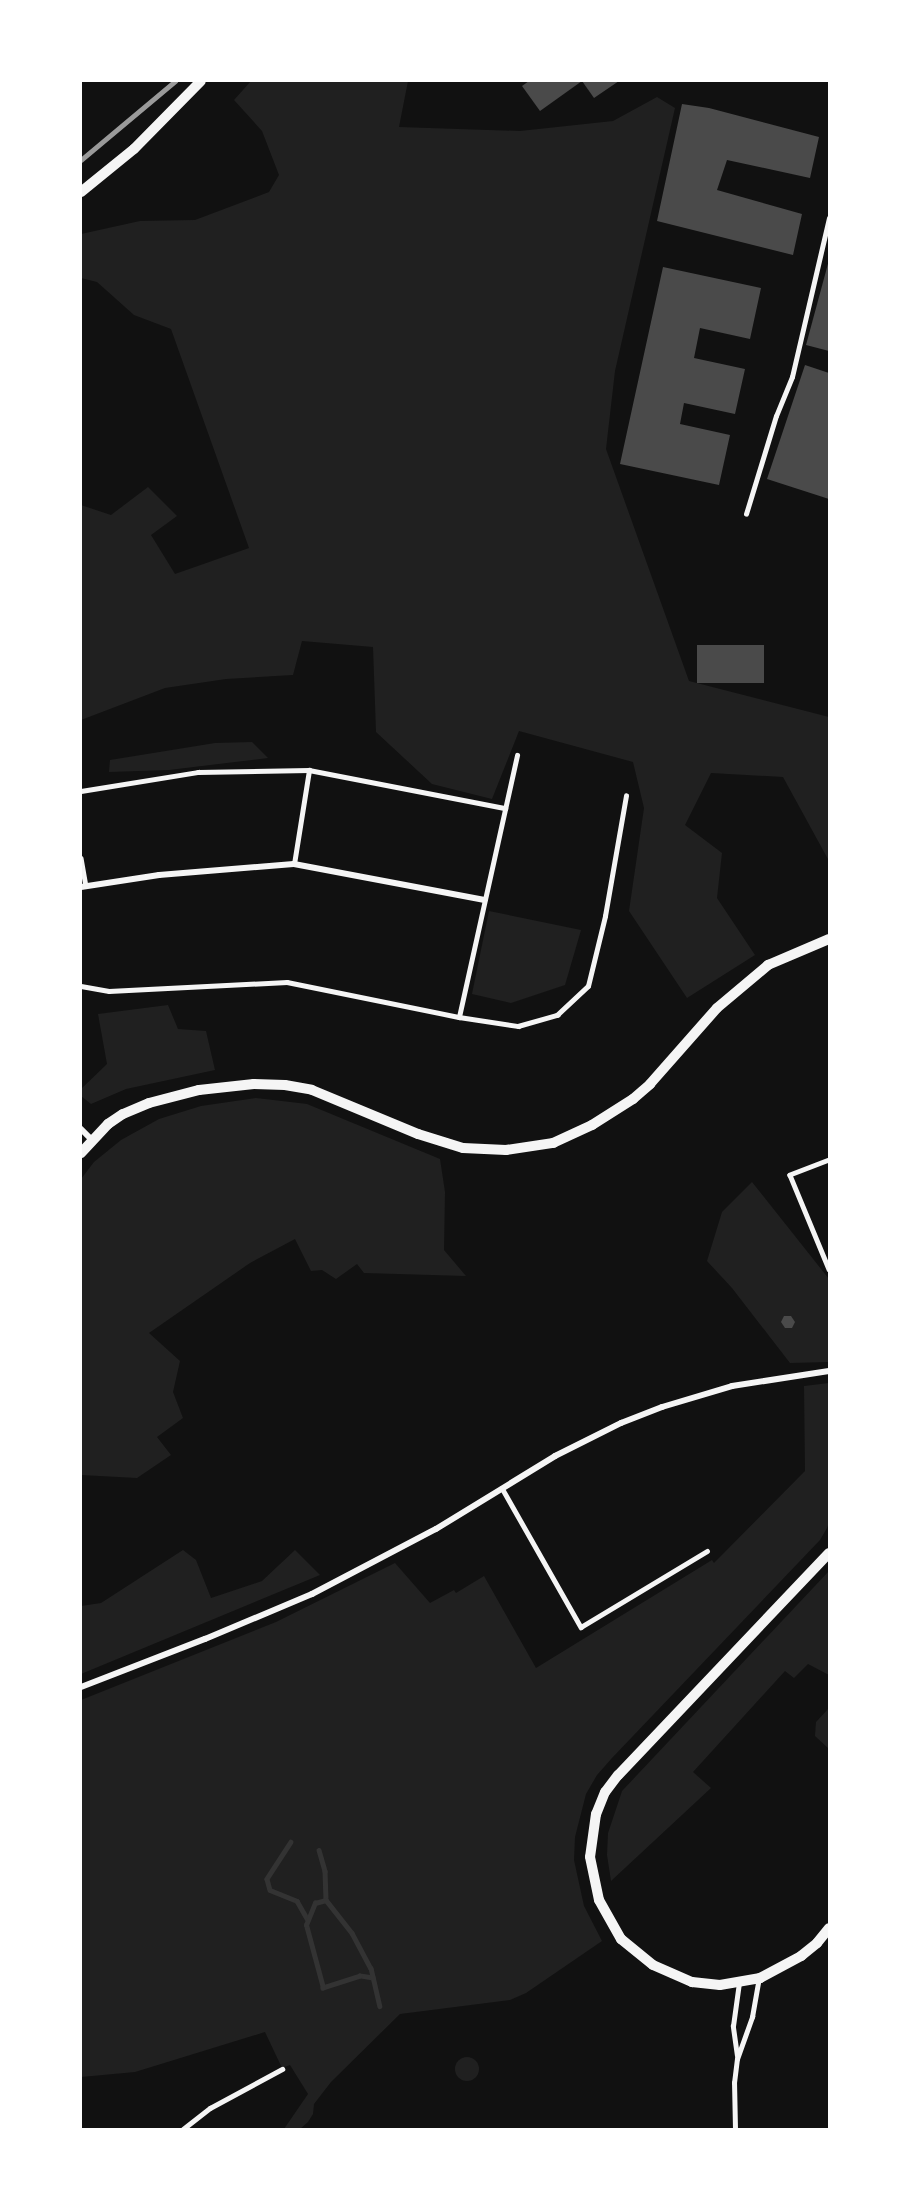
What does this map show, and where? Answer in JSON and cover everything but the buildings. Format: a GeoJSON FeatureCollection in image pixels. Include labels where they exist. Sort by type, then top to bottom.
{"type":"FeatureCollection","features":[{"type":"Feature","properties":{"kind":"street"},"geometry":{"type":"LineString","coordinates":[[81,192],[134,149],[201,81]]}},
{"type":"Feature","properties":{"kind":"street"},"geometry":{"type":"LineString","coordinates":[[83,887],[159,874],[294,864],[485,900]]}},
{"type":"Feature","properties":{"kind":"street"},"geometry":{"type":"LineString","coordinates":[[81,1153],[92,1140],[123,1114],[149,1103],[199,1090],[254,1084],[285,1085],[312,1090],[418,1134],[463,1148],[506,1150],[553,1143],[592,1125],[633,1100],[717,1008],[768,965],[829,939]]}},
{"type":"Feature","properties":{"kind":"street"},"geometry":{"type":"LineString","coordinates":[[81,1130],[92,1140]]}},
{"type":"Feature","properties":{"kind":"street"},"geometry":{"type":"LineString","coordinates":[[81,1687],[312,1594],[395,1551],[587,1439],[662,1407],[732,1386],[829,1371]]}},
{"type":"Feature","properties":{"kind":"street"},"geometry":{"type":"LineString","coordinates":[[829,1553],[618,1775],[605,1792],[591,1835],[590,1857],[599,1900],[607,1920],[621,1939],[653,1965],[692,1982],[710,1985],[740,1983],[760,1978],[801,1956],[817,1943],[829,1928]]}},
{"type":"Feature","properties":{"kind":"lane"},"geometry":{"type":"LineString","coordinates":[[746,514],[776,416],[792,377],[829,218]]}},
{"type":"Feature","properties":{"kind":"lane"},"geometry":{"type":"LineString","coordinates":[[459,1017],[517,755]]}},
{"type":"Feature","properties":{"kind":"lane"},"geometry":{"type":"LineString","coordinates":[[81,790],[198,772],[309,770],[505,808]]}},
{"type":"Feature","properties":{"kind":"lane"},"geometry":{"type":"LineString","coordinates":[[294,864],[309,770]]}},
{"type":"Feature","properties":{"kind":"lane"},"geometry":{"type":"LineString","coordinates":[[81,986],[109,991],[287,982],[459,1017],[518,1026],[557,1015],[588,986],[605,916],[626,796]]}},
{"type":"Feature","properties":{"kind":"lane"},"geometry":{"type":"LineString","coordinates":[[81,858],[83,887]]}},
{"type":"Feature","properties":{"kind":"lane"},"geometry":{"type":"LineString","coordinates":[[829,1160],[790,1175],[829,1269]]}},
{"type":"Feature","properties":{"kind":"lane"},"geometry":{"type":"LineString","coordinates":[[502,1488],[581,1627],[707,1551]]}},
{"type":"Feature","properties":{"kind":"lane"},"geometry":{"type":"LineString","coordinates":[[735,2129],[734,2083],[737,2059],[752,2017],[760,1978]]}},
{"type":"Feature","properties":{"kind":"lane"},"geometry":{"type":"LineString","coordinates":[[737,2059],[733,2026],[740,1983]]}},
{"type":"Feature","properties":{"kind":"lane"},"geometry":{"type":"LineString","coordinates":[[183,2129],[210,2108],[282,2069]]}},
{"type":"Feature","properties":{"kind":"shaded area"},"geometry":{"type":"Polygon","coordinates":[[[251,81],[408,81],[399,127],[520,131],[613,121],[657,97],[675,108],[615,371],[606,449],[689,681],[829,717],[829,861],[783,777],[711,773],[685,825],[722,853],[717,898],[755,955],[687,998],[629,911],[644,808],[633,762],[519,731],[492,799],[432,784],[376,732],[373,647],[302,641],[293,675],[226,679],[165,688],[81,720],[81,505],[111,515],[148,487],[177,516],[151,535],[175,574],[249,548],[171,329],[134,315],[97,282],[81,278],[81,234],[140,221],[195,220],[269,192],[279,175],[262,131],[234,100],[251,81]]]}},
{"type":"Feature","properties":{"kind":"shaded area"},"geometry":{"type":"Polygon","coordinates":[[[252,742],[268,758],[169,770],[109,772],[110,760],[215,743],[252,742]]]}},
{"type":"Feature","properties":{"kind":"shaded area"},"geometry":{"type":"Polygon","coordinates":[[[489,911],[581,930],[565,985],[511,1003],[472,994],[489,911]]]}},
{"type":"Feature","properties":{"kind":"shaded area"},"geometry":{"type":"Polygon","coordinates":[[[168,1005],[178,1029],[206,1031],[215,1070],[126,1089],[91,1104],[81,1096],[81,1089],[107,1064],[98,1014],[168,1005]]]}},
{"type":"Feature","properties":{"kind":"shaded area"},"geometry":{"type":"Polygon","coordinates":[[[256,1098],[307,1104],[440,1159],[445,1192],[444,1250],[466,1276],[364,1273],[357,1264],[336,1279],[322,1270],[311,1271],[295,1239],[250,1263],[149,1333],[180,1361],[173,1392],[183,1418],[157,1437],[171,1455],[137,1478],[81,1475],[81,1179],[94,1162],[121,1140],[159,1119],[201,1106],[256,1098]]]}},
{"type":"Feature","properties":{"kind":"shaded area"},"geometry":{"type":"Polygon","coordinates":[[[752,1182],[829,1279],[829,1362],[790,1363],[732,1288],[707,1261],[722,1212],[752,1182]]]}},
{"type":"Feature","properties":{"kind":"shaded area"},"geometry":{"type":"Polygon","coordinates":[[[829,1383],[829,1523],[820,1540],[612,1758],[597,1775],[586,1794],[575,1837],[574,1860],[584,1906],[602,1941],[526,1993],[510,2000],[400,2014],[331,2082],[314,2104],[313,2114],[308,2122],[300,2129],[284,2129],[308,2094],[290,2065],[282,2068],[265,2032],[135,2072],[81,2077],[81,1700],[276,1622],[395,1563],[430,1603],[454,1590],[456,1593],[484,1576],[536,1668],[712,1560],[714,1563],[805,1471],[804,1386],[829,1383]]]}},
{"type":"Feature","properties":{"kind":"shaded area"},"geometry":{"type":"Polygon","coordinates":[[[183,1550],[196,1560],[211,1598],[262,1581],[295,1550],[320,1575],[81,1674],[81,1606],[101,1603],[183,1550]]]}},
{"type":"Feature","properties":{"kind":"shaded area"},"geometry":{"type":"Polygon","coordinates":[[[829,1571],[829,1675],[808,1664],[794,1678],[785,1671],[693,1772],[711,1788],[611,1881],[607,1855],[608,1833],[622,1791],[829,1571]]]}},
{"type":"Feature","properties":{"kind":"shaded area"},"geometry":{"type":"Polygon","coordinates":[[[829,1708],[829,1749],[815,1736],[816,1722],[829,1708]]]}},
{"type":"Feature","properties":{"kind":"shaded area"},"geometry":{"type":"Polygon","coordinates":[[[467,2057],[472,2058],[478,2064],[478,2074],[472,2080],[467,2081],[462,2080],[456,2074],[455,2069],[456,2064],[462,2058],[467,2057]]]}},
{"type":"Feature","properties":{"kind":"waterway"},"geometry":{"type":"LineString","coordinates":[[291,1842],[267,1879],[270,1890],[297,1901],[307,1918]]}},
{"type":"Feature","properties":{"kind":"waterway"},"geometry":{"type":"LineString","coordinates":[[319,1850],[325,1871],[326,1900]]}},
{"type":"Feature","properties":{"kind":"waterway"},"geometry":{"type":"LineString","coordinates":[[373,1978],[360,1976],[323,1988],[306,1925],[315,1903],[326,1900],[352,1933],[371,1968],[380,2006]]}},
{"type":"Feature","properties":{"kind":"railway"},"geometry":{"type":"LineString","coordinates":[[81,160],[175,81]]}}]}
